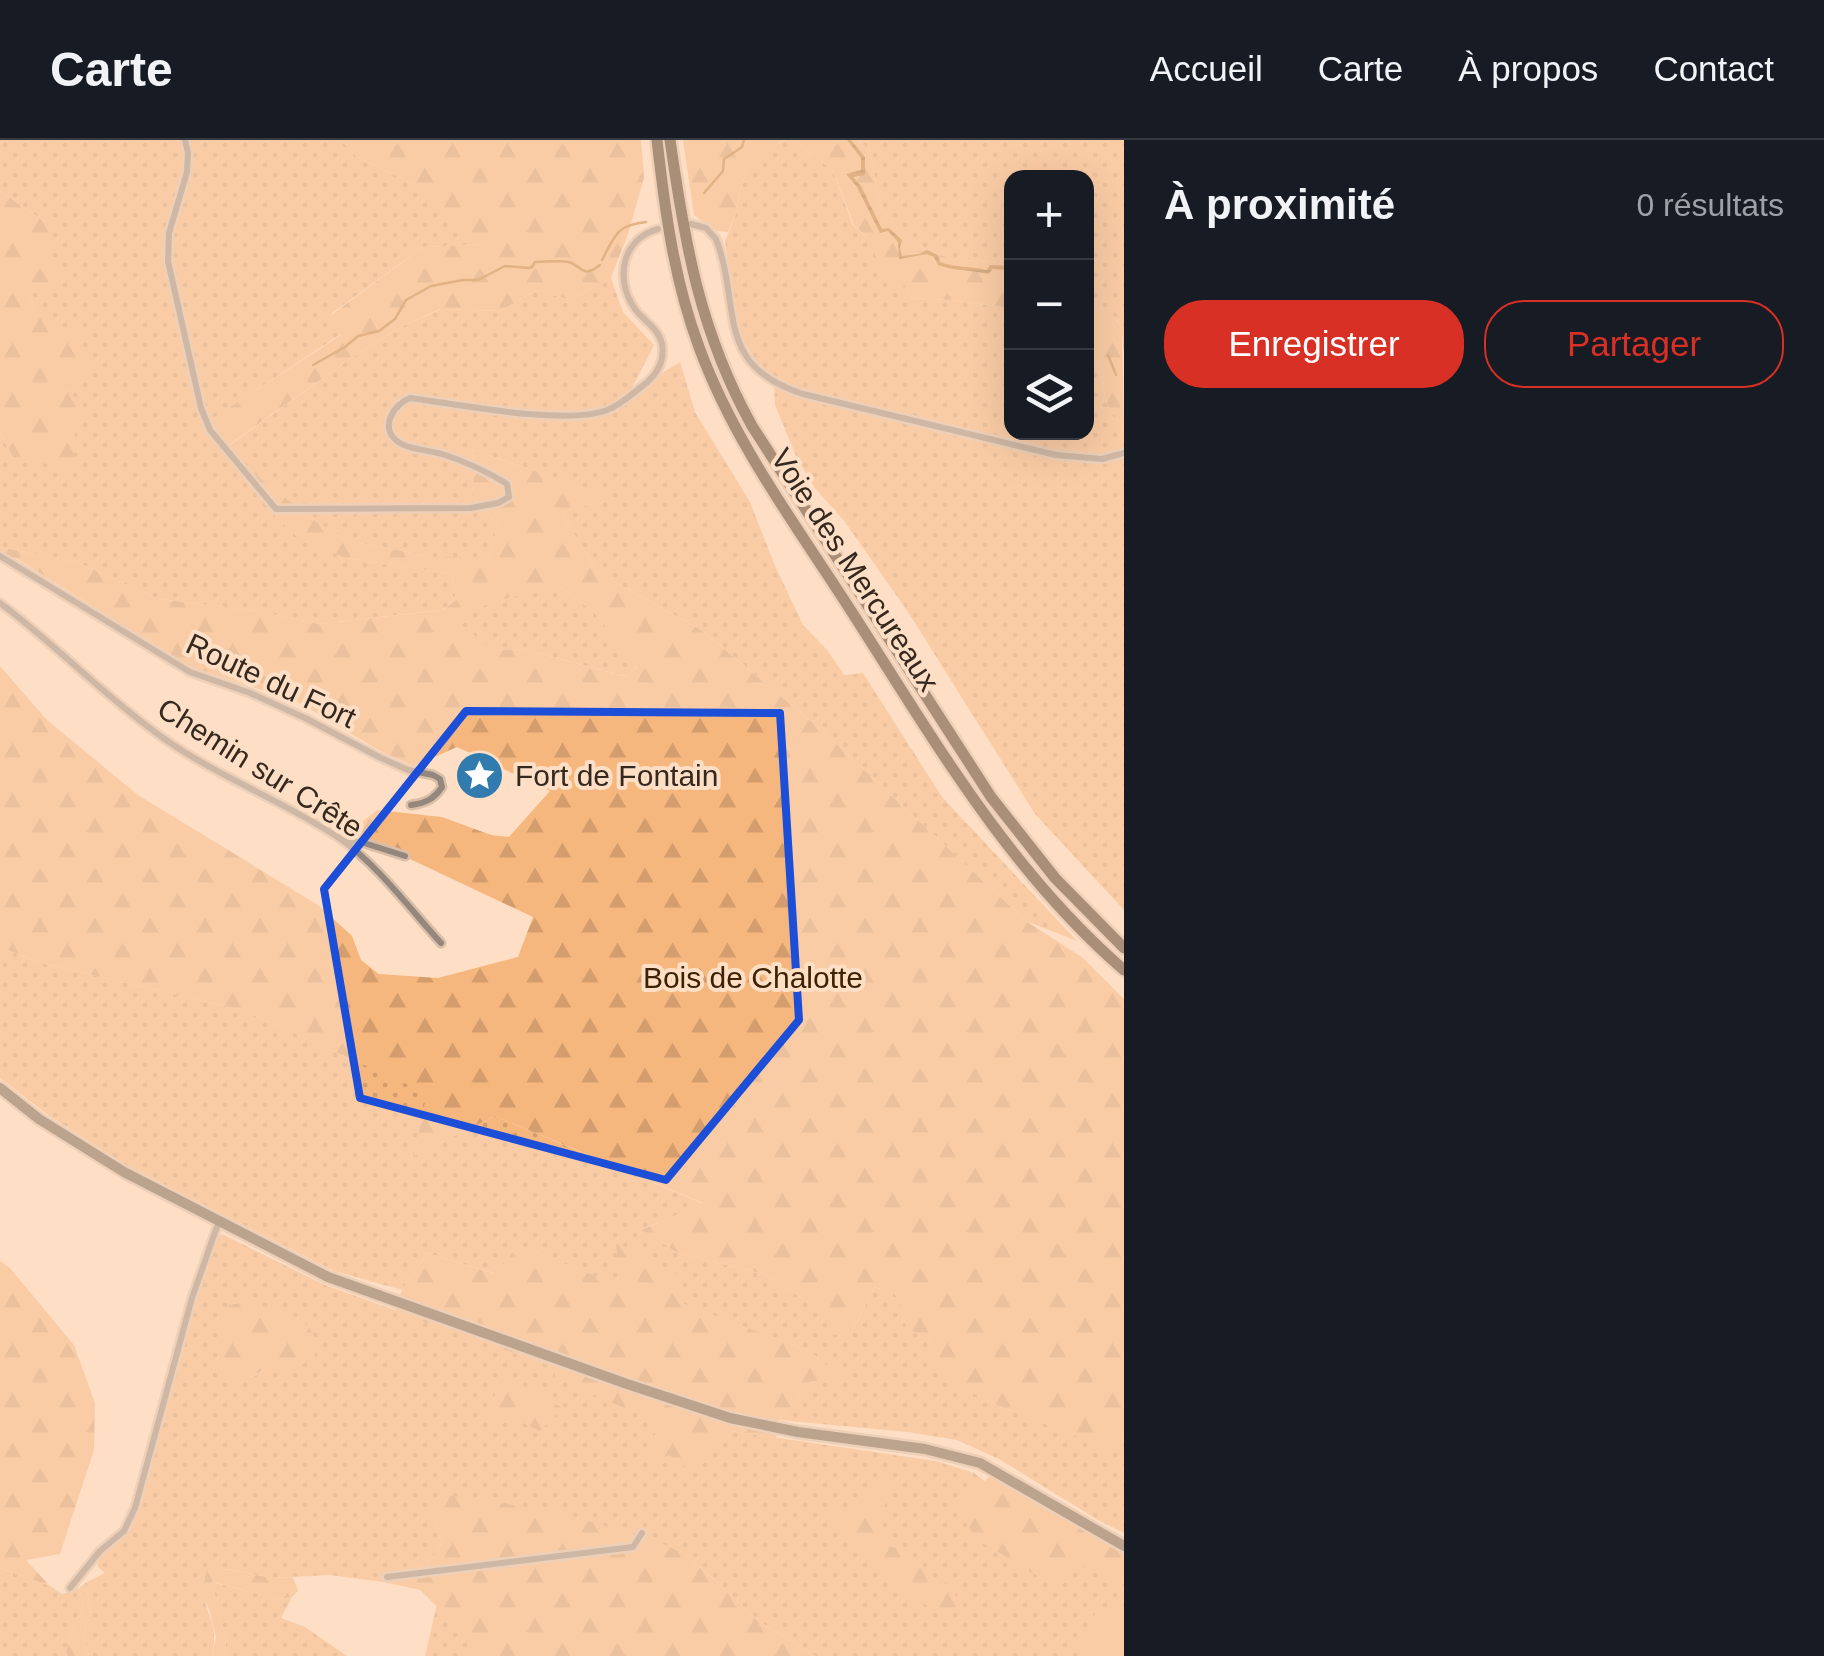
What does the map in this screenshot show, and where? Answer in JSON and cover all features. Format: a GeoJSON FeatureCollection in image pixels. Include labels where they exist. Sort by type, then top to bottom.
{"type":"FeatureCollection","features":[{"type":"Feature","properties":{"kind":"highway","name":"Voie des Mercureaux"},"geometry":{"type":"LineString","coordinates":[[657,140],[667,226],[684,303],[712,379],[746,446],[986,818],[1052,900],[1124,970]]}},
{"type":"Feature","properties":{"kind":"highway","name":"Voie des Mercureaux"},"geometry":{"type":"LineString","coordinates":[[670,140],[695,286],[720,358],[752,426],[991,797],[1045,867],[1124,948]]}},
{"type":"Feature","properties":{"kind":"main road"},"geometry":{"type":"LineString","coordinates":[[0,1088],[39,1119],[124,1172],[328,1277],[730,1418],[798,1432],[926,1449],[980,1464],[1124,1546]]}},
{"type":"Feature","properties":{"kind":"street"},"geometry":{"type":"LineString","coordinates":[[185,140],[186,172],[169,232],[168,261],[201,408],[210,430],[229,456],[276,509],[471,508],[498,503],[509,496],[507,484],[496,476],[444,455],[399,444],[389,427],[393,409],[410,398],[512,412],[579,415],[607,410],[623,401],[655,374],[662,359],[660,337],[630,301],[624,279],[625,258],[630,248],[644,234],[658,229]]}},
{"type":"Feature","properties":{"kind":"street"},"geometry":{"type":"LineString","coordinates":[[691,224],[706,228],[716,239],[737,337],[752,365],[773,382],[803,394],[1056,455],[1102,459],[1124,453]]}},
{"type":"Feature","properties":{"kind":"street","name":"Route du Fort"},"geometry":{"type":"LineString","coordinates":[[0,556],[190,672],[250,693],[408,770],[440,779],[442,787],[436,796],[412,805]]}},
{"type":"Feature","properties":{"kind":"street","name":"Chemin sur Crête"},"geometry":{"type":"LineString","coordinates":[[0,602],[161,737],[342,840],[375,870],[441,943]]}},
{"type":"Feature","properties":{"kind":"street"},"geometry":{"type":"LineString","coordinates":[[342,840],[405,856]]}},
{"type":"Feature","properties":{"kind":"street"},"geometry":{"type":"LineString","coordinates":[[70,1588],[100,1551],[124,1532],[136,1508],[192,1298],[219,1221]]}},
{"type":"Feature","properties":{"kind":"street"},"geometry":{"type":"LineString","coordinates":[[387,1577],[633,1548],[642,1534]]}},
{"type":"Feature","properties":{"kind":"highlighted area"},"geometry":{"type":"Polygon","coordinates":[[[466,711],[780,713],[799,1020],[666,1180],[360,1098],[324,889],[466,711]]]}},
{"type":"Feature","properties":{"kind":"green space"},"geometry":{"type":"Polygon","coordinates":[[[0,140],[341,140],[356,156],[427,191],[482,244],[423,247],[331,314],[341,334],[214,418],[224,449],[347,361],[399,328],[441,309],[500,311],[537,290],[570,300],[611,278],[623,312],[654,345],[630,392],[680,362],[695,412],[750,502],[803,625],[844,675],[863,673],[942,797],[1077,941],[1026,921],[818,727],[701,630],[597,572],[561,512],[612,499],[472,449],[474,499],[498,524],[489,557],[432,557],[346,540],[227,453],[346,558],[452,574],[456,600],[442,610],[319,624],[252,610],[158,599],[77,562],[0,547],[0,433],[13,457],[65,383],[57,333],[34,313],[31,295],[46,223],[0,191],[0,140]]]}},
{"type":"Feature","properties":{"kind":"green space"},"geometry":{"type":"Polygon","coordinates":[[[341,140],[641,140],[644,178],[611,278],[570,300],[537,290],[500,311],[440,309],[399,328],[223,449],[213,418],[341,335],[331,315],[423,247],[481,244],[427,191],[356,156],[341,140]]]}},
{"type":"Feature","properties":{"kind":"green space"},"geometry":{"type":"Polygon","coordinates":[[[683,140],[786,140],[748,166],[728,232],[717,231],[694,215],[683,140]]]}},
{"type":"Feature","properties":{"kind":"green space"},"geometry":{"type":"Polygon","coordinates":[[[792,140],[832,169],[853,225],[869,239],[911,298],[1004,307],[1004,440],[1094,440],[1094,363],[1100,370],[1107,405],[1124,428],[1124,910],[1035,814],[908,612],[845,522],[814,487],[796,456],[775,405],[774,379],[758,365],[740,333],[725,242],[748,166],[770,148],[792,140]]]}},
{"type":"Feature","properties":{"kind":"green space"},"geometry":{"type":"Polygon","coordinates":[[[792,140],[858,140],[870,151],[880,207],[909,242],[951,259],[1004,265],[1004,307],[911,298],[906,286],[885,280],[869,239],[854,225],[832,169],[792,140]]]}},
{"type":"Feature","properties":{"kind":"green space"},"geometry":{"type":"Polygon","coordinates":[[[858,140],[1124,140],[1124,354],[1117,320],[1094,306],[1094,170],[1004,170],[1004,265],[951,259],[909,242],[880,207],[870,151],[858,140]]]}},
{"type":"Feature","properties":{"kind":"green space"},"geometry":{"type":"Polygon","coordinates":[[[0,191],[46,223],[57,245],[42,256],[63,280],[31,295],[34,313],[50,309],[57,333],[77,330],[89,362],[86,380],[66,384],[78,403],[72,469],[13,457],[0,433],[0,191]]]}},
{"type":"Feature","properties":{"kind":"green space"},"geometry":{"type":"Polygon","coordinates":[[[1094,306],[1112,313],[1122,329],[1124,428],[1107,405],[1100,370],[1094,363],[1094,306]]]}},
{"type":"Feature","properties":{"kind":"green space","name":"Bois de Chalotte"},"geometry":{"type":"Polygon","coordinates":[[[223,449],[315,521],[346,540],[432,557],[489,557],[498,524],[474,499],[472,449],[614,499],[561,512],[597,572],[701,630],[818,727],[1026,921],[1083,958],[1124,999],[1124,1434],[1105,1448],[987,1401],[935,1371],[930,1341],[907,1328],[895,1294],[875,1287],[851,1333],[830,1335],[823,1311],[764,1274],[678,1253],[641,1230],[703,1203],[495,1116],[414,1156],[427,1093],[242,1010],[41,963],[0,947],[0,666],[47,720],[138,795],[318,905],[352,936],[361,960],[379,974],[438,978],[518,957],[533,917],[347,834],[377,810],[442,817],[491,835],[509,837],[550,791],[457,747],[414,766],[380,751],[298,702],[191,667],[17,559],[0,553],[0,547],[77,562],[158,599],[252,610],[319,624],[443,610],[456,600],[452,574],[346,558],[300,540],[274,515],[223,449]],[[560,587],[492,602],[460,624],[494,650],[523,649],[627,677],[637,666],[594,612],[560,587]]]}},
{"type":"Feature","properties":{"kind":"green space"},"geometry":{"type":"Polygon","coordinates":[[[560,587],[594,612],[637,665],[628,677],[523,649],[494,650],[459,624],[468,614],[492,602],[560,587]]]}},
{"type":"Feature","properties":{"kind":"green space"},"geometry":{"type":"Polygon","coordinates":[[[0,947],[41,963],[242,1010],[428,1093],[415,1155],[495,1116],[704,1204],[642,1229],[678,1253],[764,1274],[851,1333],[875,1287],[896,1294],[907,1328],[930,1341],[936,1371],[987,1401],[1105,1447],[1124,1434],[1124,1533],[999,1459],[957,1440],[779,1420],[810,1382],[839,1376],[809,1351],[683,1304],[616,1245],[619,1286],[518,1245],[497,1274],[427,1253],[402,1290],[334,1271],[126,1165],[48,1115],[0,1078],[0,947]]]}},
{"type":"Feature","properties":{"kind":"green space"},"geometry":{"type":"Polygon","coordinates":[[[222,1234],[325,1285],[554,1367],[556,1377],[663,1425],[669,1455],[721,1446],[732,1431],[936,1461],[974,1473],[986,1482],[963,1503],[1124,1584],[1124,1656],[815,1656],[759,1621],[689,1557],[436,1521],[441,1545],[429,1562],[383,1582],[330,1575],[272,1578],[228,1569],[206,1572],[203,1594],[214,1631],[212,1656],[89,1656],[84,1635],[91,1610],[85,1583],[105,1573],[97,1561],[127,1533],[138,1511],[215,1239],[222,1234]],[[223,1317],[223,1349],[213,1369],[246,1378],[264,1369],[300,1369],[223,1317]]]}},
{"type":"Feature","properties":{"kind":"green space"},"geometry":{"type":"Polygon","coordinates":[[[616,1243],[678,1275],[684,1304],[809,1351],[841,1376],[810,1382],[779,1420],[776,1438],[732,1431],[721,1446],[690,1470],[669,1455],[655,1462],[647,1455],[650,1441],[662,1425],[555,1377],[554,1367],[395,1312],[402,1290],[427,1253],[496,1274],[518,1245],[618,1285],[616,1243]]]}},
{"type":"Feature","properties":{"kind":"green space"},"geometry":{"type":"Polygon","coordinates":[[[0,1261],[74,1345],[95,1403],[94,1450],[60,1554],[26,1560],[50,1586],[0,1568],[0,1261]]]}},
{"type":"Feature","properties":{"kind":"green space"},"geometry":{"type":"Polygon","coordinates":[[[248,1302],[284,1312],[305,1323],[312,1331],[315,1356],[300,1369],[264,1369],[234,1385],[219,1379],[213,1368],[223,1349],[223,1317],[229,1305],[248,1302]]]}},
{"type":"Feature","properties":{"kind":"green space"},"geometry":{"type":"Polygon","coordinates":[[[508,1377],[563,1408],[540,1431],[517,1420],[487,1418],[496,1391],[508,1377]]]}},
{"type":"Feature","properties":{"kind":"green space"},"geometry":{"type":"Polygon","coordinates":[[[989,1477],[1124,1553],[1124,1584],[1079,1564],[1051,1584],[973,1537],[962,1503],[989,1477]]]}},
{"type":"Feature","properties":{"kind":"green space"},"geometry":{"type":"Polygon","coordinates":[[[879,1479],[890,1482],[889,1495],[871,1524],[890,1546],[904,1551],[930,1576],[944,1582],[955,1593],[961,1609],[937,1610],[917,1599],[856,1549],[832,1518],[834,1512],[854,1511],[879,1479]]]}},
{"type":"Feature","properties":{"kind":"green space"},"geometry":{"type":"Polygon","coordinates":[[[448,1495],[557,1512],[660,1542],[689,1557],[759,1621],[815,1656],[468,1656],[474,1637],[465,1634],[420,1590],[383,1582],[429,1562],[441,1545],[436,1521],[423,1509],[448,1495]]]}},
{"type":"Feature","properties":{"kind":"green space"},"geometry":{"type":"Polygon","coordinates":[[[0,1568],[62,1594],[79,1588],[83,1604],[66,1652],[68,1656],[0,1656],[0,1568]]]}},
{"type":"Feature","properties":{"kind":"green space"},"geometry":{"type":"Polygon","coordinates":[[[227,1569],[272,1578],[293,1577],[298,1591],[292,1597],[279,1599],[212,1582],[226,1639],[225,1656],[212,1656],[216,1637],[202,1595],[206,1571],[227,1569]]]}},
{"type":"Feature","properties":{"kind":"green space"},"geometry":{"type":"Polygon","coordinates":[[[211,1582],[279,1599],[292,1597],[281,1618],[305,1627],[347,1656],[225,1656],[226,1639],[211,1582]]]}},
{"type":"Feature","properties":{"kind":"green space"},"geometry":{"type":"Polygon","coordinates":[[[85,1583],[91,1610],[84,1635],[89,1656],[68,1656],[66,1652],[83,1604],[79,1588],[85,1583]]]}},
{"type":"Feature","properties":{"kind":"green space"},"geometry":{"type":"Polygon","coordinates":[[[437,1604],[465,1634],[475,1637],[468,1656],[425,1656],[437,1604]]]}},
{"type":"Feature","properties":{"kind":"green space"},"geometry":{"type":"Polygon","coordinates":[[[1098,1607],[1124,1616],[1124,1656],[1078,1656],[1098,1607]]]}},
{"type":"Feature","properties":{"kind":"shaded area"},"geometry":{"type":"Polygon","coordinates":[[[847,140],[865,157],[865,175],[853,177],[882,229],[889,228],[902,240],[902,256],[927,250],[946,264],[987,270],[990,265],[1004,266],[1004,270],[992,269],[989,274],[951,268],[938,265],[927,254],[899,259],[898,242],[888,231],[880,233],[857,187],[846,174],[861,170],[861,158],[847,140]]]}},
{"type":"Feature","properties":{"kind":"waterway"},"geometry":{"type":"LineString","coordinates":[[704,193],[723,171],[724,159],[742,147],[744,140]]}},
{"type":"Feature","properties":{"kind":"waterway"},"geometry":{"type":"LineString","coordinates":[[602,260],[622,229],[646,222]]}},
{"type":"Feature","properties":{"kind":"waterway"},"geometry":{"type":"LineString","coordinates":[[313,365],[358,336],[379,331],[395,319],[406,300],[431,286],[478,280],[505,266],[529,268],[535,262],[569,262],[586,272],[600,265]]}},
{"type":"Feature","properties":{"kind":"waterway"},"geometry":{"type":"LineString","coordinates":[[1108,355],[1116,375]]}},
{"type":"Feature","properties":{"kind":"place","name":"Fort de Fontain"},"geometry":{"type":"Point","coordinates":[480,776]}}]}
